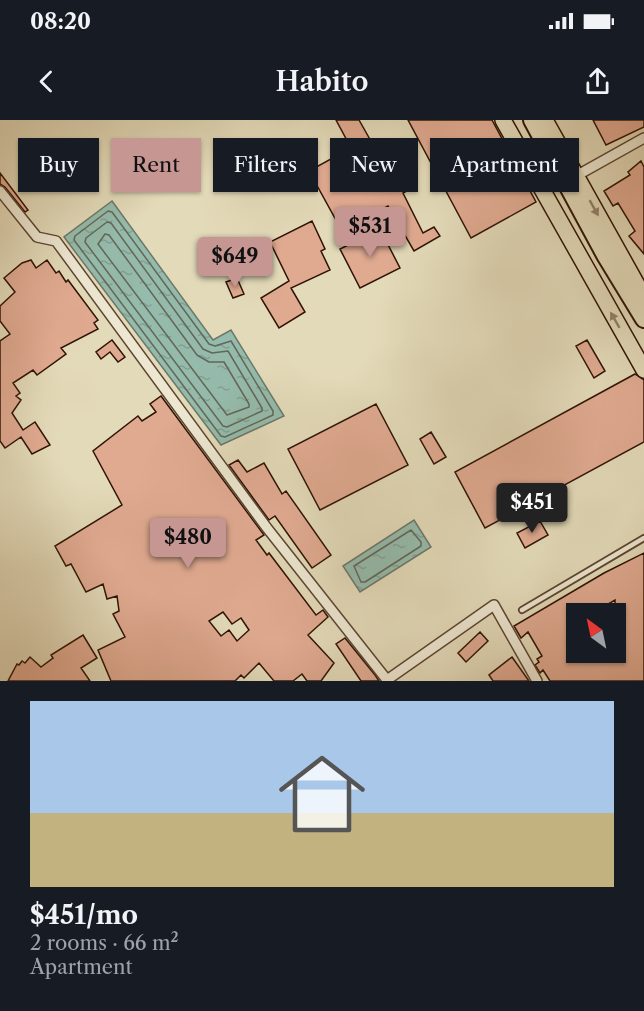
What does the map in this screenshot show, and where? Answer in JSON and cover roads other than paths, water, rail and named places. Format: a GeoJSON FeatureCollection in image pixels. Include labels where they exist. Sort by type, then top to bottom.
{"type":"FeatureCollection","features":[{"type":"Feature","properties":{"kind":"highway"},"geometry":{"type":"LineString","coordinates":[[503,120],[644,370]]}},
{"type":"Feature","properties":{"kind":"highway"},"geometry":{"type":"LineString","coordinates":[[532,120],[605,255],[644,319]]}},
{"type":"Feature","properties":{"kind":"highway"},"geometry":{"type":"LineString","coordinates":[[545,120],[555,138]]}},
{"type":"Feature","properties":{"kind":"highway"},"geometry":{"type":"LineString","coordinates":[[579,181],[644,297]]}},
{"type":"Feature","properties":{"kind":"street"},"geometry":{"type":"LineString","coordinates":[[579,174],[644,138]]}},
{"type":"Feature","properties":{"kind":"street"},"geometry":{"type":"LineString","coordinates":[[0,191],[37,237],[56,241],[267,528],[387,680],[494,605],[537,681]]}},
{"type":"Feature","properties":{"kind":"lane"},"geometry":{"type":"LineString","coordinates":[[522,610],[644,538]]}},
{"type":"Feature","properties":{"kind":"water"},"geometry":{"type":"Polygon","coordinates":[[[112,201],[213,340],[231,330],[284,416],[221,445],[64,237],[112,201]]]}},
{"type":"Feature","properties":{"kind":"water"},"geometry":{"type":"Polygon","coordinates":[[[414,520],[431,547],[360,592],[343,566],[414,520]]]}}]}
